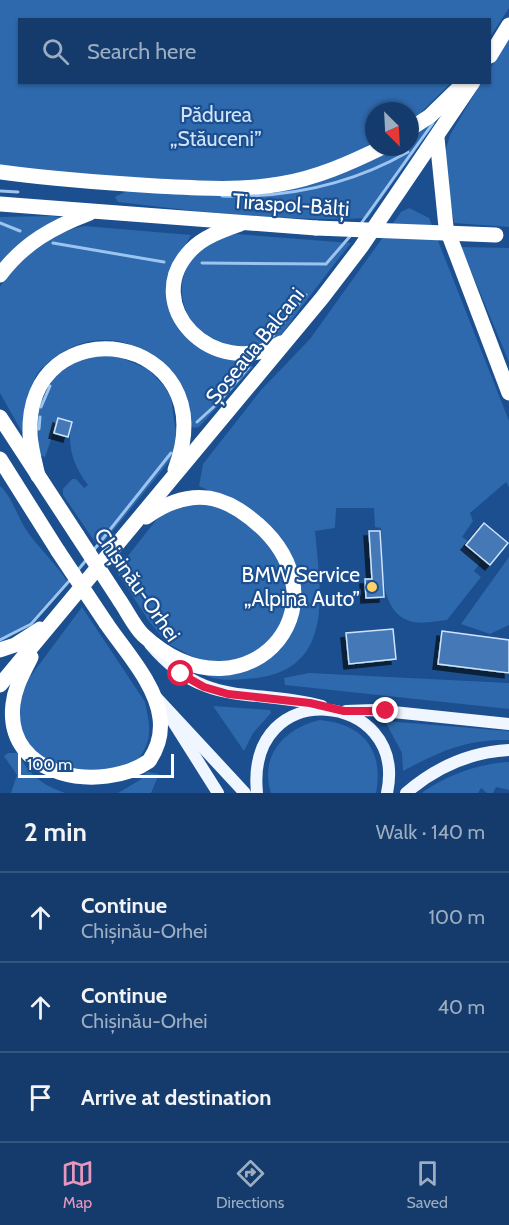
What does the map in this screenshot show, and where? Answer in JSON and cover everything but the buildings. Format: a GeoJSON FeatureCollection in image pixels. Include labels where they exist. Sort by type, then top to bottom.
{"type":"FeatureCollection","features":[{"type":"Feature","properties":{"kind":"highway"},"geometry":{"type":"LineString","coordinates":[[491,53],[509,25]]}},
{"type":"Feature","properties":{"kind":"highway"},"geometry":{"type":"LineString","coordinates":[[419,123],[430,116],[463,84]]}},
{"type":"Feature","properties":{"kind":"highway","name":"Șoseaua Balcani"},"geometry":{"type":"LineString","coordinates":[[52,621],[291,337],[361,246],[437,138],[471,84]]}},
{"type":"Feature","properties":{"kind":"highway"},"geometry":{"type":"LineString","coordinates":[[437,138],[446,227],[509,393]]}},
{"type":"Feature","properties":{"kind":"highway"},"geometry":{"type":"LineString","coordinates":[[0,172],[76,181],[221,189],[262,186],[309,178],[365,156]]}},
{"type":"Feature","properties":{"kind":"highway"},"geometry":{"type":"LineString","coordinates":[[71,209],[76,181]]}},
{"type":"Feature","properties":{"kind":"highway","name":"Tiraspol-Bălți"},"geometry":{"type":"LineString","coordinates":[[0,204],[316,228],[503,236]]}},
{"type":"Feature","properties":{"kind":"highway"},"geometry":{"type":"LineString","coordinates":[[0,274],[35,238],[96,211]]}},
{"type":"Feature","properties":{"kind":"highway"},"geometry":{"type":"LineString","coordinates":[[243,223],[206,239],[187,255],[176,275],[174,287],[182,318],[203,342],[231,354],[261,353],[291,337]]}},
{"type":"Feature","properties":{"kind":"highway"},"geometry":{"type":"LineString","coordinates":[[38,476],[30,436],[32,412],[42,386],[55,368],[75,354],[111,348],[134,353],[156,366],[168,378],[180,401],[185,433],[181,455],[171,481]]}},
{"type":"Feature","properties":{"kind":"highway","name":"Chișinău-Orhei"},"geometry":{"type":"LineString","coordinates":[[0,417],[142,634]]}},
{"type":"Feature","properties":{"kind":"highway"},"geometry":{"type":"LineString","coordinates":[[0,459],[58,551],[150,688],[160,715],[160,735],[153,754],[140,772],[119,786],[103,791],[78,790],[62,786],[50,780],[30,763],[21,750],[12,722],[17,688],[37,640]]}},
{"type":"Feature","properties":{"kind":"highway"},"geometry":{"type":"LineString","coordinates":[[0,477],[18,488]]}},
{"type":"Feature","properties":{"kind":"highway"},"geometry":{"type":"LineString","coordinates":[[129,530],[166,505],[187,497],[208,498],[232,506],[251,518],[277,544],[291,574],[294,594],[292,610],[280,638],[260,659],[241,666],[219,667],[194,663],[168,651],[142,634]]}},
{"type":"Feature","properties":{"kind":"highway"},"geometry":{"type":"LineString","coordinates":[[0,685],[52,621]]}},
{"type":"Feature","properties":{"kind":"highway"},"geometry":{"type":"LineString","coordinates":[[0,650],[15,645],[52,621]]}},
{"type":"Feature","properties":{"kind":"main road","name":"Chișinău-Orhei"},"geometry":{"type":"LineString","coordinates":[[142,634],[170,665],[204,687],[228,694],[310,703],[344,711]]}},
{"type":"Feature","properties":{"kind":"main road"},"geometry":{"type":"LineString","coordinates":[[150,688],[219,793]]}},
{"type":"Feature","properties":{"kind":"main road"},"geometry":{"type":"LineString","coordinates":[[162,704],[245,793]]}},
{"type":"Feature","properties":{"kind":"main road"},"geometry":{"type":"LineString","coordinates":[[257,793],[257,766],[268,737],[281,724],[298,714],[329,708]]}},
{"type":"Feature","properties":{"kind":"main road"},"geometry":{"type":"LineString","coordinates":[[344,711],[374,710],[509,724]]}},
{"type":"Feature","properties":{"kind":"main road"},"geometry":{"type":"LineString","coordinates":[[344,711],[370,730],[383,748],[389,769],[387,793]]}},
{"type":"Feature","properties":{"kind":"main road"},"geometry":{"type":"LineString","coordinates":[[406,793],[432,774],[458,760],[509,750]]}},
{"type":"Feature","properties":{"kind":"green space","name":"Pădurea „Stăuceni”"},"geometry":{"type":"Polygon","coordinates":[[[0,0],[509,0],[509,8],[491,35],[491,18],[18,18],[18,84],[450,84],[419,114],[419,102],[365,102],[365,150],[300,175],[227,184],[65,174],[0,165],[0,0]]]}},
{"type":"Feature","properties":{"kind":"green space"},"geometry":{"type":"Polygon","coordinates":[[[509,36],[509,227],[454,223],[444,157],[450,135],[480,84],[491,84],[491,67],[509,36]]]}},
{"type":"Feature","properties":{"kind":"green space"},"geometry":{"type":"Polygon","coordinates":[[[431,120],[435,123],[419,146],[419,129],[431,120]]]}},
{"type":"Feature","properties":{"kind":"green space"},"geometry":{"type":"Polygon","coordinates":[[[378,156],[412,156],[368,218],[306,219],[243,215],[118,202],[115,197],[131,189],[225,194],[378,156]]]}},
{"type":"Feature","properties":{"kind":"green space"},"geometry":{"type":"Polygon","coordinates":[[[409,208],[429,218],[509,421],[509,487],[506,482],[470,513],[473,521],[462,537],[468,541],[463,546],[481,562],[474,571],[481,577],[447,620],[418,623],[402,617],[387,597],[382,569],[381,528],[375,527],[374,508],[336,508],[335,528],[315,531],[319,606],[316,628],[308,648],[295,664],[274,674],[233,680],[209,677],[200,670],[269,657],[298,577],[284,545],[253,512],[199,486],[203,464],[261,390],[310,339],[401,212],[409,208]]]}},
{"type":"Feature","properties":{"kind":"green space"},"geometry":{"type":"Polygon","coordinates":[[[0,217],[59,217],[59,220],[0,266],[0,217]]]}},
{"type":"Feature","properties":{"kind":"green space"},"geometry":{"type":"Polygon","coordinates":[[[84,226],[191,235],[172,270],[171,303],[232,359],[249,362],[253,367],[199,427],[193,428],[177,382],[156,358],[128,344],[113,340],[98,340],[69,348],[40,370],[31,389],[26,431],[22,432],[0,393],[0,287],[16,266],[36,248],[59,234],[84,226]]]}},
{"type":"Feature","properties":{"kind":"green space"},"geometry":{"type":"Polygon","coordinates":[[[236,234],[351,243],[278,338],[256,345],[230,347],[209,339],[193,324],[184,304],[182,283],[190,262],[207,245],[236,234]]]}},
{"type":"Feature","properties":{"kind":"green space"},"geometry":{"type":"Polygon","coordinates":[[[461,247],[509,248],[509,362],[461,247]]]}},
{"type":"Feature","properties":{"kind":"green space"},"geometry":{"type":"Polygon","coordinates":[[[112,354],[148,369],[165,387],[171,398],[176,433],[172,458],[99,548],[63,495],[63,489],[72,479],[76,479],[84,488],[88,485],[72,455],[70,431],[72,422],[58,419],[45,457],[39,455],[36,429],[42,402],[55,378],[64,368],[79,359],[112,354]]]}},
{"type":"Feature","properties":{"kind":"green space"},"geometry":{"type":"Polygon","coordinates":[[[0,486],[9,497],[29,534],[67,581],[29,623],[0,639],[0,486]]]}},
{"type":"Feature","properties":{"kind":"green space"},"geometry":{"type":"Polygon","coordinates":[[[191,500],[224,508],[268,541],[286,573],[286,609],[280,627],[258,653],[227,662],[209,661],[193,657],[167,643],[149,621],[116,571],[161,514],[191,500]]]}},
{"type":"Feature","properties":{"kind":"green space"},"geometry":{"type":"Polygon","coordinates":[[[509,557],[509,625],[490,634],[461,624],[509,557]]]}},
{"type":"Feature","properties":{"kind":"green space"},"geometry":{"type":"Polygon","coordinates":[[[82,607],[145,702],[149,730],[145,748],[138,759],[127,769],[114,776],[86,784],[59,780],[48,772],[22,740],[19,720],[24,685],[82,607]]]}},
{"type":"Feature","properties":{"kind":"green space"},"geometry":{"type":"Polygon","coordinates":[[[309,673],[509,683],[509,709],[285,685],[284,678],[309,673]]]}},
{"type":"Feature","properties":{"kind":"green space"},"geometry":{"type":"Polygon","coordinates":[[[213,706],[270,710],[271,713],[253,733],[244,751],[213,706]]]}},
{"type":"Feature","properties":{"kind":"green space"},"geometry":{"type":"Polygon","coordinates":[[[320,720],[348,727],[367,742],[377,764],[376,793],[271,793],[268,779],[269,767],[278,745],[296,729],[320,720]]]}},
{"type":"Feature","properties":{"kind":"green space"},"geometry":{"type":"Polygon","coordinates":[[[385,721],[509,731],[509,740],[467,744],[403,771],[402,753],[385,721]]]}},
{"type":"Feature","properties":{"kind":"green space"},"geometry":{"type":"Polygon","coordinates":[[[8,753],[18,753],[31,773],[50,787],[65,793],[11,793],[17,775],[4,756],[8,753]]]}},
{"type":"Feature","properties":{"kind":"green space"},"geometry":{"type":"Polygon","coordinates":[[[509,762],[509,790],[496,787],[493,793],[487,793],[481,788],[478,793],[422,793],[463,771],[509,762]]]}},
{"type":"Feature","properties":{"kind":"green space"},"geometry":{"type":"Polygon","coordinates":[[[147,772],[159,774],[151,793],[118,793],[140,780],[147,772]]]}},
{"type":"Feature","properties":{"kind":"waterway"},"geometry":{"type":"LineString","coordinates":[[360,225],[433,123]]}},
{"type":"Feature","properties":{"kind":"waterway"},"geometry":{"type":"LineString","coordinates":[[222,196],[271,195],[318,187],[364,173],[400,156]]}},
{"type":"Feature","properties":{"kind":"waterway"},"geometry":{"type":"LineString","coordinates":[[0,191],[18,192]]}},
{"type":"Feature","properties":{"kind":"waterway"},"geometry":{"type":"LineString","coordinates":[[0,223],[20,231]]}},
{"type":"Feature","properties":{"kind":"waterway"},"geometry":{"type":"LineString","coordinates":[[202,263],[326,264],[352,234]]}},
{"type":"Feature","properties":{"kind":"waterway"},"geometry":{"type":"LineString","coordinates":[[53,243],[164,262]]}},
{"type":"Feature","properties":{"kind":"waterway"},"geometry":{"type":"LineString","coordinates":[[272,337],[306,295]]}},
{"type":"Feature","properties":{"kind":"waterway"},"geometry":{"type":"LineString","coordinates":[[197,422],[218,403],[249,367]]}},
{"type":"Feature","properties":{"kind":"waterway"},"geometry":{"type":"LineString","coordinates":[[41,407],[50,386]]}},
{"type":"Feature","properties":{"kind":"waterway"},"geometry":{"type":"LineString","coordinates":[[39,429],[40,417]]}},
{"type":"Feature","properties":{"kind":"waterway"},"geometry":{"type":"LineString","coordinates":[[93,551],[171,453]]}},
{"type":"Feature","properties":{"kind":"waterway"},"geometry":{"type":"LineString","coordinates":[[78,570],[87,559]]}},
{"type":"Feature","properties":{"kind":"waterway"},"geometry":{"type":"LineString","coordinates":[[0,640],[31,624],[70,580]]}},
{"type":"Feature","properties":{"kind":"place","name":"BMW Service „Alpina Auto”"},"geometry":{"type":"Point","coordinates":[372,587]}},
{"type":"Feature","properties":{"kind":"route"},"geometry":{"type":"LineString","coordinates":[[181,674],[204,687],[228,694],[310,703],[344,711],[386,711]]}}]}
